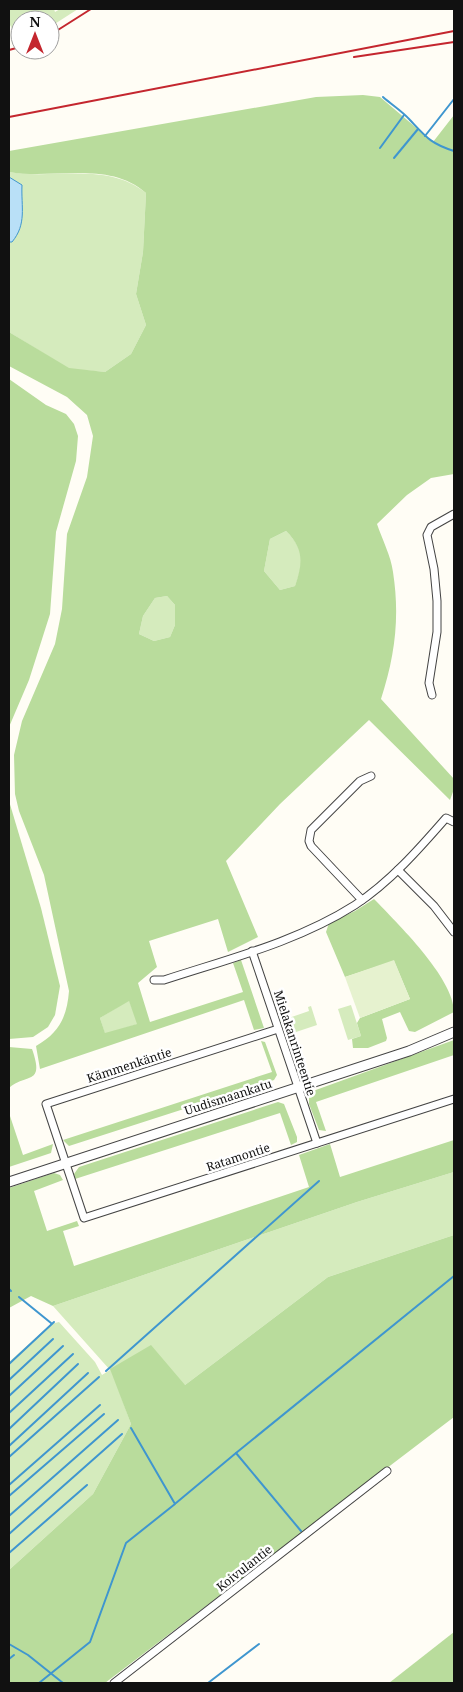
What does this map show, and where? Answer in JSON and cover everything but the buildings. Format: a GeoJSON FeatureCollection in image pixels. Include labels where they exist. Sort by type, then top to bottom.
{"type":"FeatureCollection","features":[{"type":"Feature","properties":{"kind":"street"},"geometry":{"type":"LineString","coordinates":[[432,695],[429,683],[437,632],[437,601],[427,535],[431,527],[454,514]]}},
{"type":"Feature","properties":{"kind":"street"},"geometry":{"type":"LineString","coordinates":[[362,900],[311,846],[309,836],[311,830],[360,780],[371,776]]}},
{"type":"Feature","properties":{"kind":"street"},"geometry":{"type":"LineString","coordinates":[[154,980],[164,980],[252,951],[321,925],[362,900],[398,870],[446,818],[454,822]]}},
{"type":"Feature","properties":{"kind":"street"},"geometry":{"type":"LineString","coordinates":[[398,870],[434,906],[454,932]]}},
{"type":"Feature","properties":{"kind":"street","name":"Mielakanrinteentie"},"geometry":{"type":"LineString","coordinates":[[252,951],[316,1143]]}},
{"type":"Feature","properties":{"kind":"street","name":"Kämmenkäntie"},"geometry":{"type":"LineString","coordinates":[[66,1163],[46,1104],[278,1029]]}},
{"type":"Feature","properties":{"kind":"street","name":"Uudismaankatu"},"geometry":{"type":"LineString","coordinates":[[9,1182],[409,1051],[454,1032]]}},
{"type":"Feature","properties":{"kind":"street","name":"Ratamontie"},"geometry":{"type":"LineString","coordinates":[[66,1163],[84,1218],[454,1098]]}},
{"type":"Feature","properties":{"kind":"street","name":"Koivulantie"},"geometry":{"type":"LineString","coordinates":[[114,1683],[387,1471]]}},
{"type":"Feature","properties":{"kind":"green space"},"geometry":{"type":"Polygon","coordinates":[[[9,9],[54,10],[10,10],[10,25],[9,9]]]}},
{"type":"Feature","properties":{"kind":"green space"},"geometry":{"type":"Polygon","coordinates":[[[78,9],[60,21],[60,10],[58,10],[78,9]]]}},
{"type":"Feature","properties":{"kind":"green space"},"geometry":{"type":"Polygon","coordinates":[[[363,95],[380,97],[433,142],[454,115],[454,474],[431,478],[407,495],[377,524],[392,566],[396,605],[393,652],[381,699],[454,779],[454,789],[450,800],[369,720],[280,804],[226,861],[258,937],[228,952],[218,919],[149,941],[157,967],[138,983],[150,1022],[243,992],[233,963],[241,960],[264,1028],[254,1030],[244,1000],[40,1069],[36,1046],[51,1036],[56,1030],[64,1016],[69,991],[44,875],[19,811],[15,794],[14,755],[22,721],[55,644],[62,609],[67,534],[87,477],[93,436],[87,415],[67,397],[9,366],[9,332],[69,368],[105,372],[131,354],[146,325],[136,294],[143,252],[146,193],[131,183],[115,177],[98,174],[26,174],[9,172],[9,151],[316,97],[363,95]],[[286,531],[270,539],[264,571],[280,590],[295,586],[300,570],[299,550],[286,531]],[[167,596],[155,598],[143,616],[139,634],[154,641],[170,637],[175,625],[175,605],[167,596]],[[129,1001],[100,1018],[105,1033],[137,1024],[129,1001]]]}},
{"type":"Feature","properties":{"kind":"green space"},"geometry":{"type":"Polygon","coordinates":[[[9,172],[26,174],[97,174],[131,183],[146,193],[143,252],[136,294],[146,325],[131,354],[105,372],[69,369],[9,332],[9,172]]]}},
{"type":"Feature","properties":{"kind":"green space"},"geometry":{"type":"Polygon","coordinates":[[[9,379],[46,405],[66,414],[74,424],[78,436],[76,461],[56,532],[50,614],[29,680],[9,727],[9,379]]]}},
{"type":"Feature","properties":{"kind":"green space"},"geometry":{"type":"Polygon","coordinates":[[[286,531],[300,550],[301,563],[295,586],[280,590],[264,571],[270,539],[286,531]]]}},
{"type":"Feature","properties":{"kind":"green space"},"geometry":{"type":"Polygon","coordinates":[[[167,596],[175,605],[175,625],[170,637],[154,641],[139,634],[143,616],[155,598],[167,596]]]}},
{"type":"Feature","properties":{"kind":"green space"},"geometry":{"type":"Polygon","coordinates":[[[9,801],[41,908],[60,986],[55,1015],[48,1027],[33,1037],[9,1039],[9,801]]]}},
{"type":"Feature","properties":{"kind":"green space"},"geometry":{"type":"Polygon","coordinates":[[[374,899],[409,936],[435,968],[452,998],[454,1012],[415,1032],[409,1031],[400,1012],[382,1019],[387,1038],[386,1041],[368,1048],[353,1048],[352,1039],[361,1036],[357,1023],[360,1018],[410,999],[394,961],[345,977],[326,932],[329,923],[355,911],[374,899]]]}},
{"type":"Feature","properties":{"kind":"green space"},"geometry":{"type":"Polygon","coordinates":[[[394,960],[410,999],[360,1018],[345,977],[394,960]]]}},
{"type":"Feature","properties":{"kind":"green space"},"geometry":{"type":"Polygon","coordinates":[[[129,1000],[138,1024],[105,1034],[100,1018],[129,1000]]]}},
{"type":"Feature","properties":{"kind":"green space"},"geometry":{"type":"Polygon","coordinates":[[[351,1005],[361,1036],[348,1040],[338,1009],[351,1005]]]}},
{"type":"Feature","properties":{"kind":"green space"},"geometry":{"type":"Polygon","coordinates":[[[311,1006],[317,1025],[290,1034],[284,1031],[279,1019],[281,1015],[283,1020],[309,1011],[308,1007],[311,1006]]]}},
{"type":"Feature","properties":{"kind":"green space"},"geometry":{"type":"Polygon","coordinates":[[[454,1040],[454,1055],[316,1102],[326,1131],[319,1130],[309,1104],[309,1095],[313,1091],[454,1040]]]}},
{"type":"Feature","properties":{"kind":"green space"},"geometry":{"type":"Polygon","coordinates":[[[261,1041],[265,1042],[277,1075],[274,1080],[69,1146],[63,1140],[272,1072],[261,1041]]]}},
{"type":"Feature","properties":{"kind":"green space"},"geometry":{"type":"Polygon","coordinates":[[[9,1047],[32,1049],[36,1069],[32,1077],[9,1088],[9,1047]]]}},
{"type":"Feature","properties":{"kind":"green space"},"geometry":{"type":"Polygon","coordinates":[[[278,1102],[284,1104],[297,1137],[297,1142],[291,1145],[280,1113],[75,1179],[74,1174],[79,1167],[278,1102]]]}},
{"type":"Feature","properties":{"kind":"green space"},"geometry":{"type":"Polygon","coordinates":[[[9,1113],[23,1155],[53,1144],[51,1153],[9,1167],[9,1113]]]}},
{"type":"Feature","properties":{"kind":"green space"},"geometry":{"type":"Polygon","coordinates":[[[454,1140],[454,1172],[357,1202],[53,1306],[31,1296],[9,1308],[9,1188],[54,1173],[60,1175],[63,1180],[34,1191],[47,1231],[77,1221],[79,1226],[63,1231],[74,1266],[309,1187],[299,1155],[330,1144],[340,1177],[454,1140]]]}},
{"type":"Feature","properties":{"kind":"green space"},"geometry":{"type":"Polygon","coordinates":[[[454,1172],[454,1235],[328,1277],[185,1385],[111,1369],[131,1424],[93,1494],[9,1570],[9,1362],[51,1324],[59,1322],[95,1362],[102,1375],[110,1370],[53,1306],[357,1202],[454,1172]]]}},
{"type":"Feature","properties":{"kind":"green space"},"geometry":{"type":"Polygon","coordinates":[[[454,1235],[454,1417],[105,1683],[9,1683],[9,1570],[93,1494],[131,1424],[110,1369],[151,1345],[185,1385],[328,1277],[454,1235]]]}},
{"type":"Feature","properties":{"kind":"green space"},"geometry":{"type":"Polygon","coordinates":[[[454,1632],[454,1683],[389,1683],[454,1632]]]}},
{"type":"Feature","properties":{"kind":"water"},"geometry":{"type":"Polygon","coordinates":[[[9,177],[22,185],[20,229],[12,242],[9,242],[9,177]]]}},
{"type":"Feature","properties":{"kind":"waterway"},"geometry":{"type":"LineString","coordinates":[[383,97],[404,114],[429,139],[440,146],[454,151]]}},
{"type":"Feature","properties":{"kind":"waterway"},"geometry":{"type":"LineString","coordinates":[[425,136],[454,99]]}},
{"type":"Feature","properties":{"kind":"waterway"},"geometry":{"type":"LineString","coordinates":[[380,148],[404,115]]}},
{"type":"Feature","properties":{"kind":"waterway"},"geometry":{"type":"LineString","coordinates":[[394,158],[418,129]]}},
{"type":"Feature","properties":{"kind":"waterway"},"geometry":{"type":"LineString","coordinates":[[106,1371],[319,1181]]}},
{"type":"Feature","properties":{"kind":"waterway"},"geometry":{"type":"LineString","coordinates":[[236,1453],[454,1276]]}},
{"type":"Feature","properties":{"kind":"waterway"},"geometry":{"type":"LineString","coordinates":[[19,1297],[51,1323]]}},
{"type":"Feature","properties":{"kind":"waterway"},"geometry":{"type":"LineString","coordinates":[[9,1364],[54,1322]]}},
{"type":"Feature","properties":{"kind":"waterway"},"geometry":{"type":"LineString","coordinates":[[9,1380],[53,1339]]}},
{"type":"Feature","properties":{"kind":"waterway"},"geometry":{"type":"LineString","coordinates":[[9,1396],[63,1346]]}},
{"type":"Feature","properties":{"kind":"waterway"},"geometry":{"type":"LineString","coordinates":[[9,1413],[73,1354]]}},
{"type":"Feature","properties":{"kind":"waterway"},"geometry":{"type":"LineString","coordinates":[[9,1429],[78,1364]]}},
{"type":"Feature","properties":{"kind":"waterway"},"geometry":{"type":"LineString","coordinates":[[9,1446],[88,1373]]}},
{"type":"Feature","properties":{"kind":"waterway"},"geometry":{"type":"LineString","coordinates":[[9,1457],[99,1377]]}},
{"type":"Feature","properties":{"kind":"waterway"},"geometry":{"type":"LineString","coordinates":[[9,1485],[100,1405]]}},
{"type":"Feature","properties":{"kind":"waterway"},"geometry":{"type":"LineString","coordinates":[[9,1496],[104,1414]]}},
{"type":"Feature","properties":{"kind":"waterway"},"geometry":{"type":"LineString","coordinates":[[9,1516],[118,1420]]}},
{"type":"Feature","properties":{"kind":"waterway"},"geometry":{"type":"LineString","coordinates":[[39,1683],[90,1642],[126,1543],[175,1504],[131,1428]]}},
{"type":"Feature","properties":{"kind":"waterway"},"geometry":{"type":"LineString","coordinates":[[9,1534],[122,1434]]}},
{"type":"Feature","properties":{"kind":"waterway"},"geometry":{"type":"LineString","coordinates":[[176,1503],[236,1453],[301,1531]]}},
{"type":"Feature","properties":{"kind":"waterway"},"geometry":{"type":"LineString","coordinates":[[9,1553],[87,1485]]}},
{"type":"Feature","properties":{"kind":"waterway"},"geometry":{"type":"LineString","coordinates":[[9,1644],[28,1655],[63,1683]]}},
{"type":"Feature","properties":{"kind":"waterway"},"geometry":{"type":"LineString","coordinates":[[208,1683],[259,1644]]}},
{"type":"Feature","properties":{"kind":"waterway"},"geometry":{"type":"LineString","coordinates":[[9,1659],[14,1655]]}},
{"type":"Feature","properties":{"kind":"railway"},"geometry":{"type":"LineString","coordinates":[[60,29],[91,9]]}},
{"type":"Feature","properties":{"kind":"railway"},"geometry":{"type":"LineString","coordinates":[[9,117],[454,31]]}},
{"type":"Feature","properties":{"kind":"railway"},"geometry":{"type":"LineString","coordinates":[[354,57],[454,42]]}}]}
